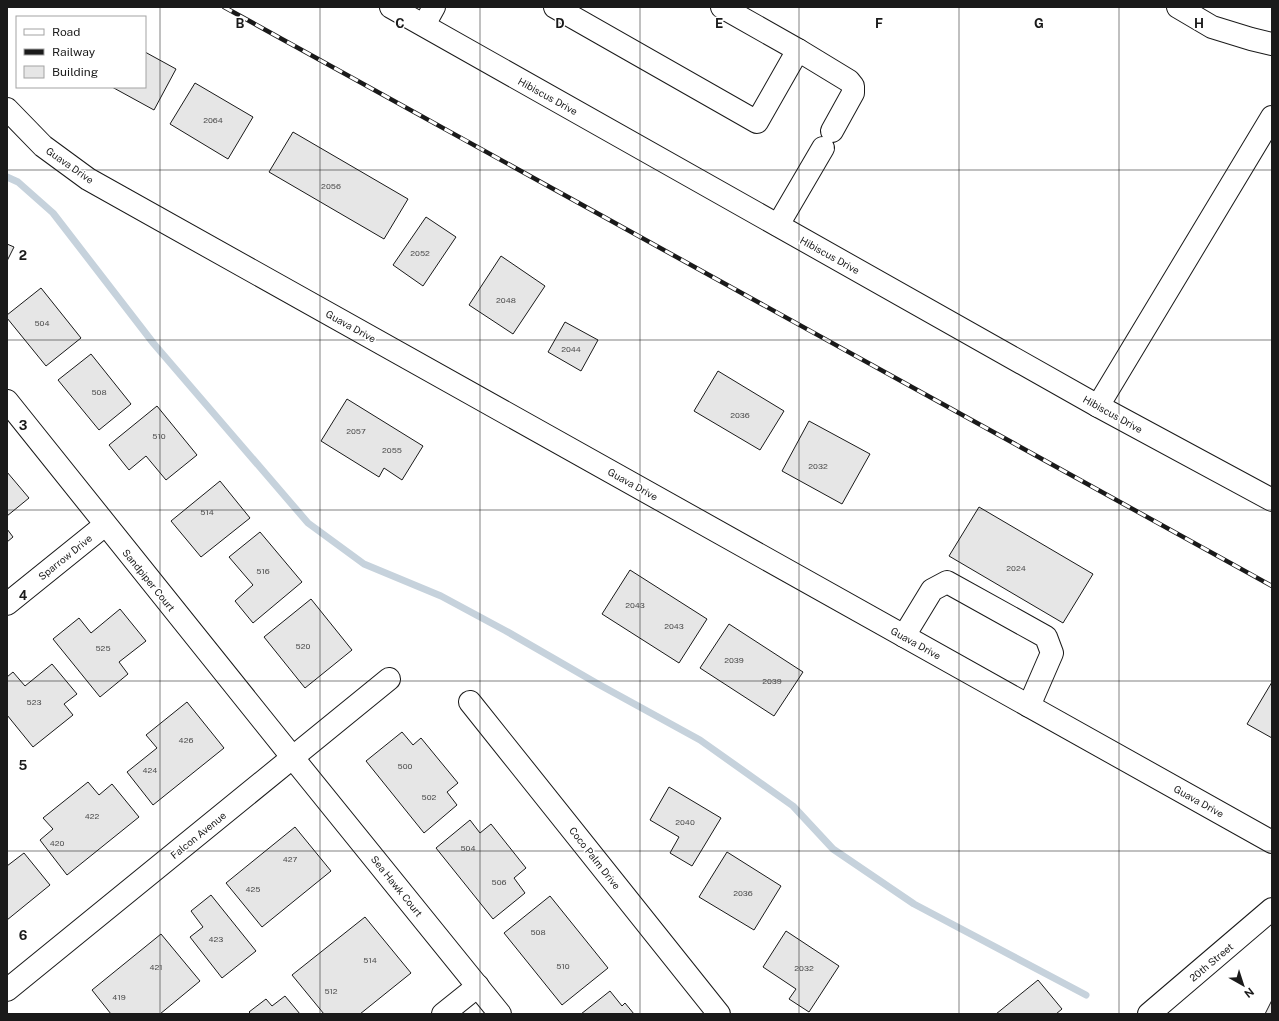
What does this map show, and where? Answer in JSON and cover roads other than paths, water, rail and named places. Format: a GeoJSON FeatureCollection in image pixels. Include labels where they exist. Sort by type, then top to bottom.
{"type":"FeatureCollection","features":[{"type":"Feature","properties":{"kind":"street","name":"Hibiscus Drive"},"geometry":{"type":"LineString","coordinates":[[390,7],[429,16],[778,225],[1098,406],[1272,500]]}},
{"type":"Feature","properties":{"kind":"street"},"geometry":{"type":"LineString","coordinates":[[555,7],[757,122],[798,50]]}},
{"type":"Feature","properties":{"kind":"street"},"geometry":{"type":"LineString","coordinates":[[722,7],[798,50],[849,81],[853,86],[853,93],[778,225]]}},
{"type":"Feature","properties":{"kind":"street"},"geometry":{"type":"LineString","coordinates":[[1178,7],[1212,27],[1272,44]]}},
{"type":"Feature","properties":{"kind":"street","name":"Guava Drive"},"geometry":{"type":"LineString","coordinates":[[7,109],[43,146],[88,179],[1272,842]]}},
{"type":"Feature","properties":{"kind":"street"},"geometry":{"type":"LineString","coordinates":[[1098,406],[1272,117]]}},
{"type":"Feature","properties":{"kind":"street","name":"Sandpiper Court"},"geometry":{"type":"LineString","coordinates":[[7,401],[293,758]]}},
{"type":"Feature","properties":{"kind":"street","name":"Sparrow Drive"},"geometry":{"type":"LineString","coordinates":[[7,604],[105,524]]}},
{"type":"Feature","properties":{"kind":"street"},"geometry":{"type":"LineString","coordinates":[[904,636],[932,590],[947,582],[1039,633],[1046,637],[1052,653],[1029,706]]}},
{"type":"Feature","properties":{"kind":"street","name":"Falcon Avenue"},"geometry":{"type":"LineString","coordinates":[[7,990],[389,679]]}},
{"type":"Feature","properties":{"kind":"street","name":"Coco Palm Drive"},"geometry":{"type":"LineString","coordinates":[[470,702],[719,1014]]}},
{"type":"Feature","properties":{"kind":"street","name":"Sea Hawk Court"},"geometry":{"type":"LineString","coordinates":[[293,758],[500,1014]]}},
{"type":"Feature","properties":{"kind":"street","name":"20th Street"},"geometry":{"type":"LineString","coordinates":[[1149,1014],[1272,909]]}},
{"type":"Feature","properties":{"kind":"street"},"geometry":{"type":"LineString","coordinates":[[443,1014],[478,986]]}},
{"type":"Feature","properties":{"kind":"waterway"},"geometry":{"type":"LineString","coordinates":[[7,177],[18,182],[53,213],[154,344],[308,523],[364,564],[441,596],[700,740],[793,806],[833,849],[914,904],[1086,995]]}},
{"type":"Feature","properties":{"kind":"railway"},"geometry":{"type":"LineString","coordinates":[[224,7],[1272,586]]}}]}
